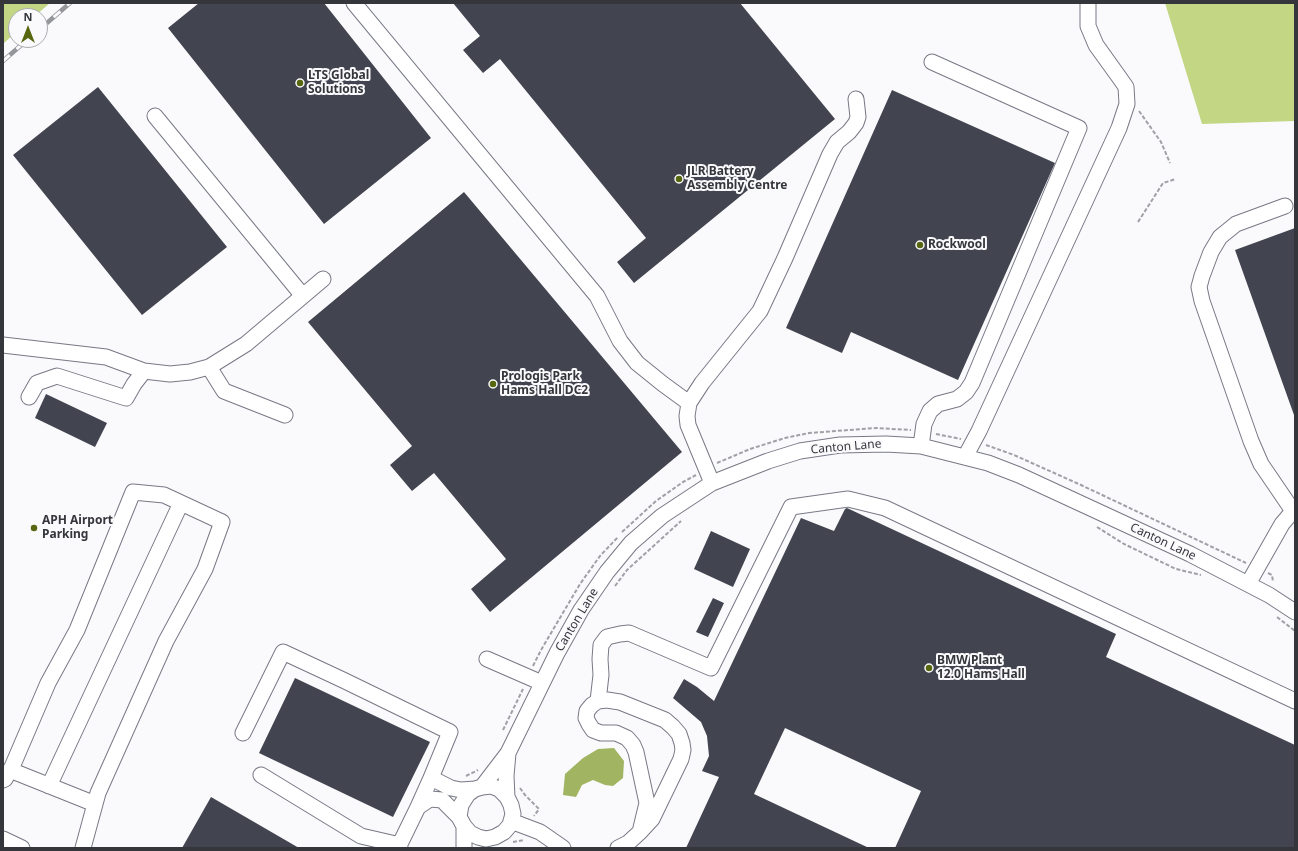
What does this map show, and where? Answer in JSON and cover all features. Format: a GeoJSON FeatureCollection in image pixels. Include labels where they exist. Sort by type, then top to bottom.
{"type":"FeatureCollection","features":[{"type":"Feature","properties":{"kind":"street"},"geometry":{"type":"LineString","coordinates":[[354,3],[597,296],[620,341],[637,364],[689,403]]}},
{"type":"Feature","properties":{"kind":"street"},"geometry":{"type":"LineString","coordinates":[[966,457],[1119,128],[1127,104],[1126,87],[1096,45],[1088,26],[1088,3]]}},
{"type":"Feature","properties":{"kind":"street"},"geometry":{"type":"LineString","coordinates":[[922,439],[924,424],[930,411],[938,404],[957,398],[966,392],[972,383],[1079,128],[932,62]]}},
{"type":"Feature","properties":{"kind":"street"},"geometry":{"type":"LineString","coordinates":[[709,476],[688,425],[687,416],[689,403],[702,383],[760,311],[785,258],[830,154],[837,142],[849,132],[856,123],[858,117],[856,99]]}},
{"type":"Feature","properties":{"kind":"street"},"geometry":{"type":"LineString","coordinates":[[155,116],[303,296]]}},
{"type":"Feature","properties":{"kind":"street"},"geometry":{"type":"LineString","coordinates":[[1248,584],[1282,524],[1294,512],[1261,464],[1202,301],[1200,287],[1202,276],[1211,252],[1220,237],[1236,224],[1286,206]]}},
{"type":"Feature","properties":{"kind":"street"},"geometry":{"type":"LineString","coordinates":[[3,345],[42,348],[106,357],[144,370],[170,374],[190,372],[209,367],[246,344],[323,279]]}},
{"type":"Feature","properties":{"kind":"street"},"geometry":{"type":"LineString","coordinates":[[209,367],[224,391],[285,415]]}},
{"type":"Feature","properties":{"kind":"street"},"geometry":{"type":"LineString","coordinates":[[29,397],[37,383],[56,376],[126,398],[144,370]]}},
{"type":"Feature","properties":{"kind":"street","name":"Canton Lane"},"geometry":{"type":"LineString","coordinates":[[478,788],[508,753],[557,652],[581,610],[607,572],[631,543],[709,476],[800,451],[840,445],[886,444],[922,439],[966,457],[988,463],[1020,475],[1190,554],[1268,595],[1295,612]]}},
{"type":"Feature","properties":{"kind":"street"},"geometry":{"type":"LineString","coordinates":[[83,848],[95,804],[98,792],[166,641],[205,569],[222,522],[164,495],[133,492],[77,630],[48,683],[7,775],[49,786],[95,804]]}},
{"type":"Feature","properties":{"kind":"street"},"geometry":{"type":"LineString","coordinates":[[598,701],[602,675],[600,659],[601,645],[607,637],[629,633],[711,668],[791,506],[848,499],[885,508],[1295,700]]}},
{"type":"Feature","properties":{"kind":"street"},"geometry":{"type":"LineString","coordinates":[[49,786],[181,502]]}},
{"type":"Feature","properties":{"kind":"street"},"geometry":{"type":"LineString","coordinates":[[243,733],[284,652],[450,732],[431,778],[399,846],[361,836],[261,776]]}},
{"type":"Feature","properties":{"kind":"street"},"geometry":{"type":"LineString","coordinates":[[487,659],[542,683]]}},
{"type":"Feature","properties":{"kind":"street"},"geometry":{"type":"LineString","coordinates":[[618,848],[628,843],[640,832],[652,819],[681,759],[683,750],[682,742],[679,734],[665,720],[620,702],[607,700],[598,701],[592,705],[586,718],[593,730],[601,733],[616,733],[627,738],[633,745],[636,752],[647,803],[640,832]]}},
{"type":"Feature","properties":{"kind":"street","name":"Canton Lane"},"geometry":{"type":"LineString","coordinates":[[507,796],[506,776],[508,753]]}},
{"type":"Feature","properties":{"kind":"street"},"geometry":{"type":"LineString","coordinates":[[431,778],[451,788],[461,790],[491,786],[507,796],[513,814],[510,825],[504,832],[495,837],[482,848]]}},
{"type":"Feature","properties":{"kind":"street"},"geometry":{"type":"LineString","coordinates":[[464,848],[461,805],[468,794],[478,788]]}},
{"type":"Feature","properties":{"kind":"street"},"geometry":{"type":"LineString","coordinates":[[418,807],[430,799],[442,800],[470,833],[486,839],[495,837]]}},
{"type":"Feature","properties":{"kind":"street"},"geometry":{"type":"LineString","coordinates":[[511,821],[540,832],[563,848]]}},
{"type":"Feature","properties":{"kind":"street"},"geometry":{"type":"LineString","coordinates":[[3,839],[22,848]]}},
{"type":"Feature","properties":{"kind":"path"},"geometry":{"type":"LineString","coordinates":[[1127,104],[1138,110],[1161,142],[1170,163]]}},
{"type":"Feature","properties":{"kind":"path"},"geometry":{"type":"LineString","coordinates":[[1138,222],[1163,183],[1176,179]]}},
{"type":"Feature","properties":{"kind":"path"},"geometry":{"type":"LineString","coordinates":[[503,731],[541,650],[580,584],[600,556],[630,524],[656,501],[683,482],[709,476],[720,462],[750,449],[785,438],[804,434],[824,431],[876,428],[922,439],[974,442],[998,449],[1081,485],[1272,575],[1273,583]]}},
{"type":"Feature","properties":{"kind":"path"},"geometry":{"type":"LineString","coordinates":[[613,588],[627,570],[685,517]]}},
{"type":"Feature","properties":{"kind":"path"},"geometry":{"type":"LineString","coordinates":[[1094,525],[1124,544],[1176,569],[1206,576]]}},
{"type":"Feature","properties":{"kind":"path"},"geometry":{"type":"LineString","coordinates":[[1276,616],[1295,631]]}},
{"type":"Feature","properties":{"kind":"path"},"geometry":{"type":"LineString","coordinates":[[465,777],[481,768]]}},
{"type":"Feature","properties":{"kind":"path"},"geometry":{"type":"LineString","coordinates":[[519,786],[525,795],[539,809]]}},
{"type":"Feature","properties":{"kind":"shaded area"},"geometry":{"type":"Polygon","coordinates":[[[3,3],[50,3],[44,8],[8,8],[8,39],[3,44],[3,3]]]}},
{"type":"Feature","properties":{"kind":"shaded area"},"geometry":{"type":"Polygon","coordinates":[[[1165,3],[1295,3],[1295,121],[1202,124],[1165,3]]]}},
{"type":"Feature","properties":{"kind":"shaded area"},"geometry":{"type":"Polygon","coordinates":[[[614,748],[624,761],[623,778],[613,786],[605,785],[593,780],[582,785],[576,797],[563,795],[565,774],[583,758],[598,749],[614,748]]]}},
{"type":"Feature","properties":{"kind":"building","name":"LTS Global Solutions"},"geometry":{"type":"Polygon","coordinates":[[[199,3],[324,3],[431,138],[324,224],[168,28],[199,3]]]}},
{"type":"Feature","properties":{"kind":"building","name":"JLR Battery Assembly Centre"},"geometry":{"type":"Polygon","coordinates":[[[453,3],[740,3],[835,119],[634,283],[617,262],[646,238],[500,59],[483,73],[463,50],[480,36],[453,3]]]}},
{"type":"Feature","properties":{"kind":"building"},"geometry":{"type":"Polygon","coordinates":[[[98,87],[227,247],[142,315],[13,155],[98,87]]]}},
{"type":"Feature","properties":{"kind":"building","name":"Rockwool"},"geometry":{"type":"Polygon","coordinates":[[[892,90],[1055,163],[958,380],[851,332],[842,353],[786,328],[892,90]]]}},
{"type":"Feature","properties":{"kind":"building","name":"Prologis Park Hams Hall DC2"},"geometry":{"type":"Polygon","coordinates":[[[464,192],[682,452],[490,612],[471,589],[506,559],[434,473],[412,491],[390,465],[412,446],[308,322],[464,192]]]}},
{"type":"Feature","properties":{"kind":"building"},"geometry":{"type":"Polygon","coordinates":[[[1295,228],[1295,415],[1294,415],[1235,250],[1295,228]]]}},
{"type":"Feature","properties":{"kind":"building"},"geometry":{"type":"Polygon","coordinates":[[[46,394],[107,423],[95,447],[35,418],[46,394]]]}},
{"type":"Feature","properties":{"kind":"building","name":"BMW Plant 12.0 Hams Hall"},"geometry":{"type":"Polygon","coordinates":[[[847,508],[1116,634],[1106,657],[1295,745],[1295,848],[895,848],[921,791],[785,728],[754,794],[869,848],[686,848],[719,777],[702,771],[709,756],[707,736],[701,722],[673,698],[684,679],[697,687],[714,701],[801,518],[834,531],[845,509],[847,508]]]}},
{"type":"Feature","properties":{"kind":"building"},"geometry":{"type":"Polygon","coordinates":[[[711,531],[750,549],[733,587],[694,569],[711,531]]]}},
{"type":"Feature","properties":{"kind":"building"},"geometry":{"type":"Polygon","coordinates":[[[713,598],[724,603],[708,637],[696,632],[713,598]]]}},
{"type":"Feature","properties":{"kind":"building"},"geometry":{"type":"Polygon","coordinates":[[[295,678],[430,742],[393,817],[259,753],[295,678]]]}},
{"type":"Feature","properties":{"kind":"building"},"geometry":{"type":"Polygon","coordinates":[[[211,797],[299,848],[182,848],[211,797]]]}},
{"type":"Feature","properties":{"kind":"railway"},"geometry":{"type":"LineString","coordinates":[[48,22],[70,3]]}},
{"type":"Feature","properties":{"kind":"railway"},"geometry":{"type":"LineString","coordinates":[[3,61],[18,48]]}},
{"type":"Feature","properties":{"kind":"place","name":"LTS Global Solutions"},"geometry":{"type":"Point","coordinates":[300,83]}},
{"type":"Feature","properties":{"kind":"place","name":"JLR Battery Assembly Centre"},"geometry":{"type":"Point","coordinates":[679,179]}},
{"type":"Feature","properties":{"kind":"place","name":"Rockwool"},"geometry":{"type":"Point","coordinates":[920,245]}},
{"type":"Feature","properties":{"kind":"place","name":"Prologis Park Hams Hall DC2"},"geometry":{"type":"Point","coordinates":[493,384]}},
{"type":"Feature","properties":{"kind":"place","name":"APH Airport Parking"},"geometry":{"type":"Point","coordinates":[34,528]}},
{"type":"Feature","properties":{"kind":"place","name":"BMW Plant 12.0 Hams Hall"},"geometry":{"type":"Point","coordinates":[929,668]}}]}
